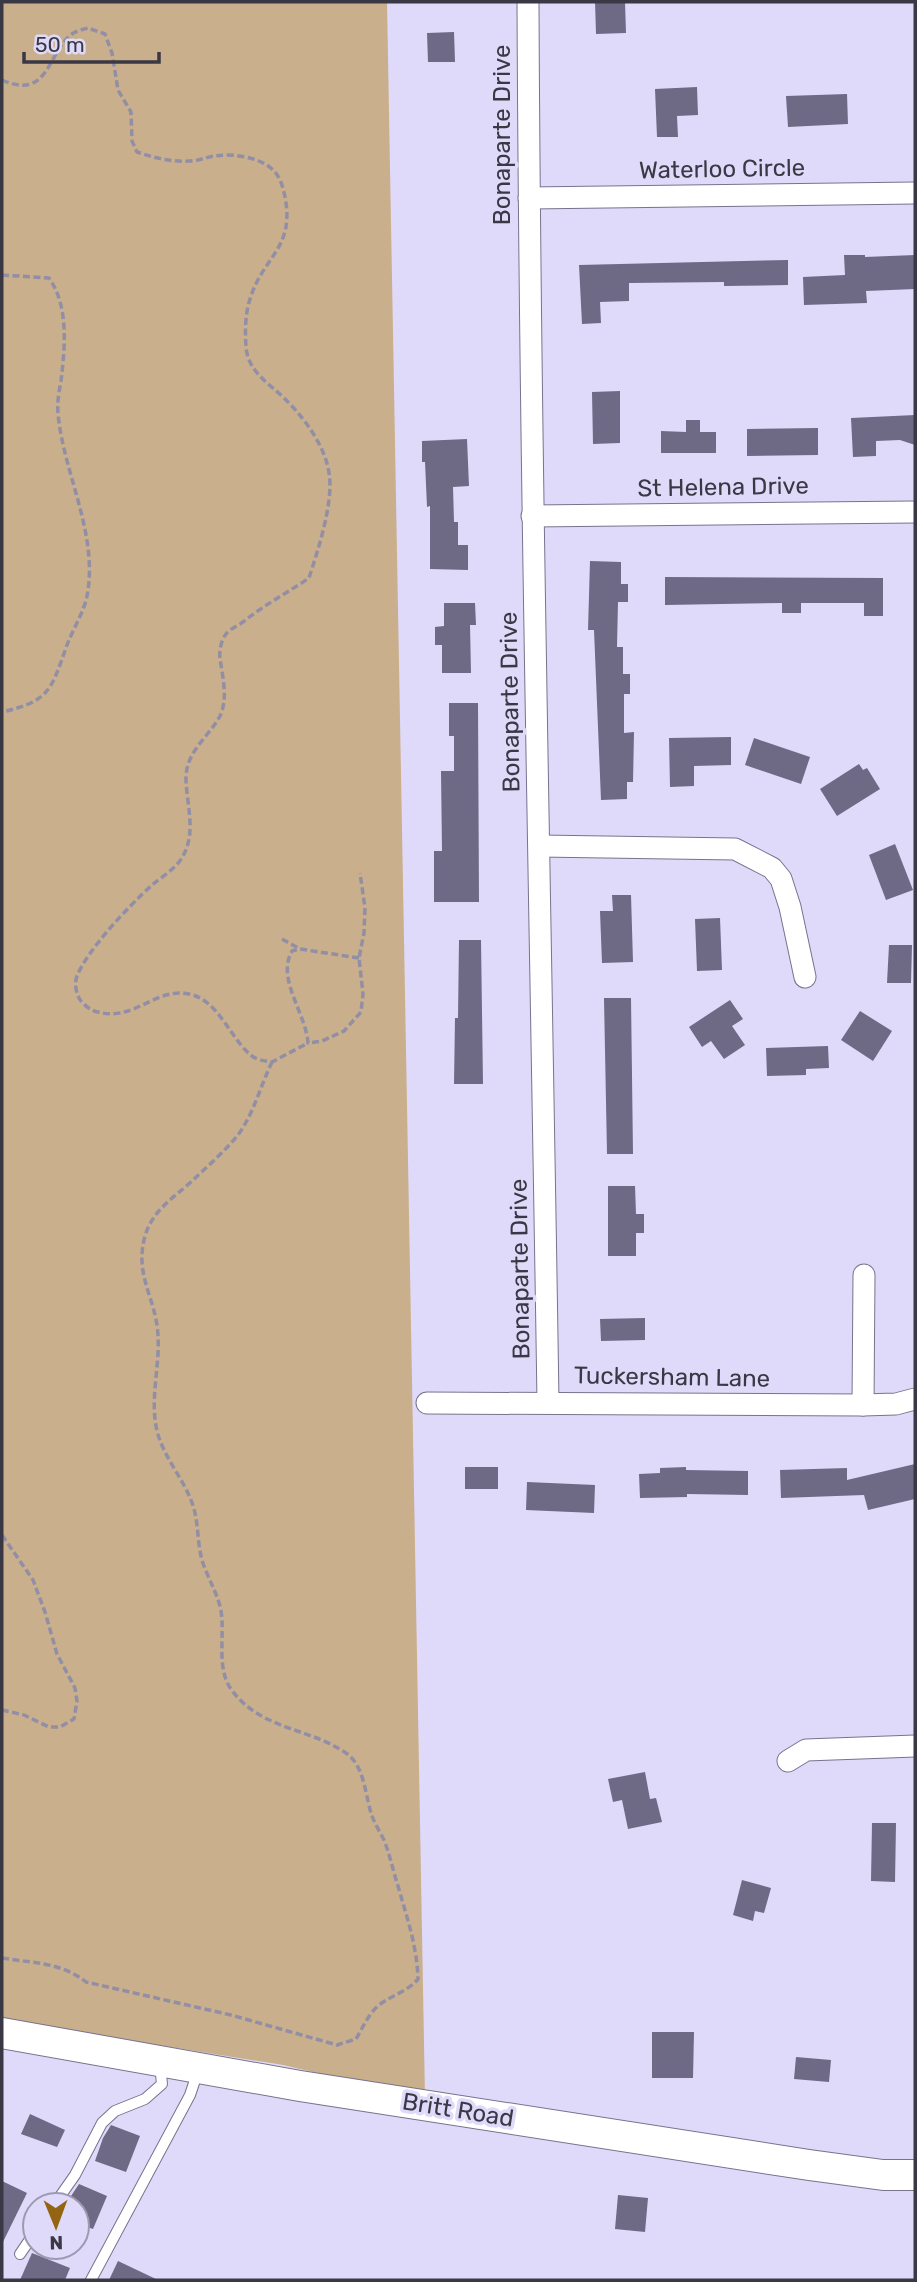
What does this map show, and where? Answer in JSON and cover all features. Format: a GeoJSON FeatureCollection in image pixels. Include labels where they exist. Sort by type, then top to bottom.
{"type":"FeatureCollection","features":[{"type":"Feature","properties":{"kind":"street","name":"Bonaparte Drive"},"geometry":{"type":"LineString","coordinates":[[528,2],[532,516],[548,1402]]}},
{"type":"Feature","properties":{"kind":"street","name":"Waterloo Circle"},"geometry":{"type":"LineString","coordinates":[[529,198],[915,193]]}},
{"type":"Feature","properties":{"kind":"street","name":"St Helena Drive"},"geometry":{"type":"LineString","coordinates":[[532,516],[915,512]]}},
{"type":"Feature","properties":{"kind":"street"},"geometry":{"type":"LineString","coordinates":[[540,846],[735,849],[772,868],[781,879],[805,977]]}},
{"type":"Feature","properties":{"kind":"street"},"geometry":{"type":"LineString","coordinates":[[863,1405],[864,1275]]}},
{"type":"Feature","properties":{"kind":"street","name":"Tuckersham Lane"},"geometry":{"type":"LineString","coordinates":[[427,1403],[863,1405],[896,1404],[915,1399]]}},
{"type":"Feature","properties":{"kind":"street"},"geometry":{"type":"LineString","coordinates":[[788,1760],[806,1750],[915,1745]]}},
{"type":"Feature","properties":{"kind":"street","name":"Britt Road"},"geometry":{"type":"LineString","coordinates":[[2,2033],[199,2069],[809,2165],[883,2175],[915,2175]]}},
{"type":"Feature","properties":{"kind":"lane"},"geometry":{"type":"LineString","coordinates":[[64,2191],[102,2123],[115,2112],[145,2099],[162,2084],[162,2074],[155,2061]]}},
{"type":"Feature","properties":{"kind":"lane"},"geometry":{"type":"LineString","coordinates":[[91,2280],[190,2095],[199,2069]]}},
{"type":"Feature","properties":{"kind":"path"},"geometry":{"type":"LineString","coordinates":[[2,80],[26,85],[38,80],[48,71],[73,33],[88,28],[105,34],[112,53],[118,90],[131,112],[132,141],[137,152],[170,161],[233,155],[253,159],[271,168],[282,184],[286,206],[286,232],[284,240],[259,275],[249,302],[246,351],[256,374],[299,412],[324,454],[330,475],[318,550],[309,578],[265,604],[224,635],[219,653],[225,704],[188,762],[186,778],[191,829],[189,844],[178,863],[132,904],[99,941],[76,977],[76,988],[81,1001],[92,1010],[108,1015],[123,1014],[177,992],[192,994],[216,1013],[254,1058],[272,1062]]}},
{"type":"Feature","properties":{"kind":"path"},"geometry":{"type":"LineString","coordinates":[[2,275],[49,278],[57,288],[64,321],[63,364],[57,403],[59,424],[85,535],[90,570],[87,599],[46,693],[30,705],[2,712]]}},
{"type":"Feature","properties":{"kind":"path"},"geometry":{"type":"LineString","coordinates":[[2,1958],[37,1961],[73,1972],[86,1982],[231,2015],[337,2045],[356,2039],[378,2006],[412,1987],[418,1979],[418,1958],[413,1933],[384,1840],[372,1818],[355,1761],[333,1745],[297,1730],[275,1725],[247,1707],[223,1676],[221,1609],[214,1585],[204,1566],[195,1510],[159,1438],[156,1424],[154,1390],[159,1357],[157,1323],[143,1279],[145,1236],[168,1199],[190,1183],[248,1120],[272,1062],[308,1043],[322,1041],[344,1031],[361,1012],[363,995],[359,958],[365,908],[360,873]]}},
{"type":"Feature","properties":{"kind":"path"},"geometry":{"type":"LineString","coordinates":[[282,939],[300,949],[359,958]]}},
{"type":"Feature","properties":{"kind":"path"},"geometry":{"type":"LineString","coordinates":[[300,949],[292,951],[286,972],[295,1001],[302,1012],[308,1043]]}},
{"type":"Feature","properties":{"kind":"path"},"geometry":{"type":"LineString","coordinates":[[2,1535],[33,1580],[57,1654],[75,1688],[76,1701],[74,1720],[60,1727],[49,1727],[24,1715],[2,1710]]}},
{"type":"Feature","properties":{"kind":"shaded area"},"geometry":{"type":"Polygon","coordinates":[[[2,2],[387,2],[425,2098],[283,2065],[2,2020],[2,2]]]}},
{"type":"Feature","properties":{"kind":"building"},"geometry":{"type":"Polygon","coordinates":[[[595,2],[625,2],[626,33],[596,34],[595,2]]]}},
{"type":"Feature","properties":{"kind":"building"},"geometry":{"type":"Polygon","coordinates":[[[454,32],[455,62],[428,62],[427,33],[454,32]]]}},
{"type":"Feature","properties":{"kind":"building"},"geometry":{"type":"Polygon","coordinates":[[[697,87],[698,115],[677,116],[678,137],[657,137],[655,89],[697,87]]]}},
{"type":"Feature","properties":{"kind":"building"},"geometry":{"type":"Polygon","coordinates":[[[847,94],[848,124],[788,127],[786,96],[847,94]]]}},
{"type":"Feature","properties":{"kind":"building"},"geometry":{"type":"Polygon","coordinates":[[[844,255],[915,255],[915,289],[866,291],[867,303],[804,305],[803,277],[845,275],[844,255]]]}},
{"type":"Feature","properties":{"kind":"building"},"geometry":{"type":"Polygon","coordinates":[[[788,260],[788,285],[724,286],[724,282],[629,283],[629,301],[600,302],[601,323],[582,324],[579,265],[788,260]]]}},
{"type":"Feature","properties":{"kind":"building"},"geometry":{"type":"Polygon","coordinates":[[[620,391],[620,443],[593,444],[592,392],[620,391]]]}},
{"type":"Feature","properties":{"kind":"building"},"geometry":{"type":"Polygon","coordinates":[[[915,415],[915,445],[900,440],[876,441],[876,456],[853,457],[851,418],[915,415]]]}},
{"type":"Feature","properties":{"kind":"building"},"geometry":{"type":"Polygon","coordinates":[[[686,420],[700,420],[700,432],[716,432],[716,453],[661,453],[661,431],[686,432],[686,420]]]}},
{"type":"Feature","properties":{"kind":"building"},"geometry":{"type":"Polygon","coordinates":[[[818,428],[818,455],[747,456],[747,429],[818,428]]]}},
{"type":"Feature","properties":{"kind":"building"},"geometry":{"type":"Polygon","coordinates":[[[467,439],[469,486],[453,487],[458,545],[468,545],[468,570],[430,569],[430,506],[427,507],[422,441],[467,439]]]}},
{"type":"Feature","properties":{"kind":"building"},"geometry":{"type":"Polygon","coordinates":[[[590,561],[621,562],[621,584],[628,584],[628,602],[618,602],[617,647],[623,647],[623,674],[630,674],[630,694],[624,694],[624,733],[634,732],[633,782],[627,782],[627,799],[601,800],[594,630],[588,630],[590,561]]]}},
{"type":"Feature","properties":{"kind":"building"},"geometry":{"type":"Polygon","coordinates":[[[665,577],[883,578],[883,616],[864,616],[864,603],[801,603],[801,613],[782,613],[782,603],[665,605],[665,577]]]}},
{"type":"Feature","properties":{"kind":"building"},"geometry":{"type":"Polygon","coordinates":[[[444,603],[475,603],[476,625],[470,625],[471,673],[442,673],[442,645],[435,645],[435,627],[444,626],[444,603]]]}},
{"type":"Feature","properties":{"kind":"building"},"geometry":{"type":"Polygon","coordinates":[[[449,703],[478,703],[479,902],[434,902],[434,851],[442,851],[441,771],[454,771],[454,736],[449,736],[449,703]]]}},
{"type":"Feature","properties":{"kind":"building"},"geometry":{"type":"Polygon","coordinates":[[[731,737],[731,765],[694,766],[694,786],[670,787],[669,738],[731,737]]]}},
{"type":"Feature","properties":{"kind":"building"},"geometry":{"type":"Polygon","coordinates":[[[754,738],[810,757],[801,784],[745,765],[754,738]]]}},
{"type":"Feature","properties":{"kind":"building"},"geometry":{"type":"Polygon","coordinates":[[[859,764],[863,770],[867,768],[880,789],[837,816],[820,789],[859,764]]]}},
{"type":"Feature","properties":{"kind":"building"},"geometry":{"type":"Polygon","coordinates":[[[895,844],[913,890],[886,900],[869,855],[895,844]]]}},
{"type":"Feature","properties":{"kind":"building"},"geometry":{"type":"Polygon","coordinates":[[[612,895],[631,895],[633,962],[602,963],[600,911],[613,911],[612,895]]]}},
{"type":"Feature","properties":{"kind":"building"},"geometry":{"type":"Polygon","coordinates":[[[720,918],[722,970],[697,971],[695,919],[720,918]]]}},
{"type":"Feature","properties":{"kind":"building"},"geometry":{"type":"Polygon","coordinates":[[[459,940],[481,940],[483,1084],[454,1084],[459,940]]]}},
{"type":"Feature","properties":{"kind":"building"},"geometry":{"type":"Polygon","coordinates":[[[889,945],[912,945],[911,983],[887,983],[889,945]]]}},
{"type":"Feature","properties":{"kind":"building"},"geometry":{"type":"Polygon","coordinates":[[[604,998],[631,998],[633,1154],[607,1154],[604,998]]]}},
{"type":"Feature","properties":{"kind":"building"},"geometry":{"type":"Polygon","coordinates":[[[730,1000],[743,1019],[732,1026],[745,1045],[724,1059],[711,1041],[702,1047],[689,1027],[730,1000]]]}},
{"type":"Feature","properties":{"kind":"building"},"geometry":{"type":"Polygon","coordinates":[[[860,1011],[892,1031],[873,1061],[841,1040],[860,1011]]]}},
{"type":"Feature","properties":{"kind":"building"},"geometry":{"type":"Polygon","coordinates":[[[828,1046],[829,1068],[806,1069],[806,1075],[767,1076],[766,1048],[828,1046]]]}},
{"type":"Feature","properties":{"kind":"building"},"geometry":{"type":"Polygon","coordinates":[[[608,1186],[635,1186],[636,1214],[644,1214],[644,1233],[636,1233],[636,1256],[608,1256],[608,1186]]]}},
{"type":"Feature","properties":{"kind":"building"},"geometry":{"type":"Polygon","coordinates":[[[645,1318],[645,1340],[601,1341],[600,1319],[645,1318]]]}},
{"type":"Feature","properties":{"kind":"building"},"geometry":{"type":"Polygon","coordinates":[[[915,1464],[915,1499],[868,1510],[864,1495],[781,1498],[780,1470],[847,1468],[847,1480],[915,1464]]]}},
{"type":"Feature","properties":{"kind":"building"},"geometry":{"type":"Polygon","coordinates":[[[465,1467],[498,1467],[498,1489],[465,1489],[465,1467]]]}},
{"type":"Feature","properties":{"kind":"building"},"geometry":{"type":"Polygon","coordinates":[[[686,1467],[686,1470],[748,1471],[748,1495],[687,1494],[687,1497],[640,1498],[639,1474],[660,1473],[660,1468],[686,1467]]]}},
{"type":"Feature","properties":{"kind":"building"},"geometry":{"type":"Polygon","coordinates":[[[527,1482],[595,1485],[594,1513],[526,1510],[527,1482]]]}},
{"type":"Feature","properties":{"kind":"building"},"geometry":{"type":"Polygon","coordinates":[[[645,1772],[650,1799],[656,1798],[662,1822],[628,1829],[622,1800],[613,1802],[608,1779],[645,1772]]]}},
{"type":"Feature","properties":{"kind":"building"},"geometry":{"type":"Polygon","coordinates":[[[872,1823],[896,1823],[895,1882],[871,1881],[872,1823]]]}},
{"type":"Feature","properties":{"kind":"building"},"geometry":{"type":"Polygon","coordinates":[[[742,1880],[771,1888],[764,1913],[755,1911],[753,1921],[733,1915],[742,1880]]]}},
{"type":"Feature","properties":{"kind":"building"},"geometry":{"type":"Polygon","coordinates":[[[652,2032],[694,2032],[693,2078],[652,2078],[652,2032]]]}},
{"type":"Feature","properties":{"kind":"building"},"geometry":{"type":"Polygon","coordinates":[[[796,2057],[831,2060],[829,2082],[794,2079],[796,2057]]]}},
{"type":"Feature","properties":{"kind":"building"},"geometry":{"type":"Polygon","coordinates":[[[30,2114],[65,2130],[57,2147],[21,2134],[30,2114]]]}},
{"type":"Feature","properties":{"kind":"building"},"geometry":{"type":"Polygon","coordinates":[[[111,2125],[140,2136],[126,2172],[95,2161],[111,2125]]]}},
{"type":"Feature","properties":{"kind":"building"},"geometry":{"type":"Polygon","coordinates":[[[2,2181],[23,2191],[21,2205],[2,2244],[2,2181]]]}},
{"type":"Feature","properties":{"kind":"building"},"geometry":{"type":"Polygon","coordinates":[[[79,2184],[107,2196],[93,2229],[91,2191],[74,2191],[79,2184]]]}},
{"type":"Feature","properties":{"kind":"building"},"geometry":{"type":"Polygon","coordinates":[[[618,2195],[648,2198],[645,2232],[615,2229],[618,2195]]]}},
{"type":"Feature","properties":{"kind":"building"},"geometry":{"type":"Polygon","coordinates":[[[28,2261],[52,2261],[70,2268],[65,2280],[20,2280],[28,2261]]]}},
{"type":"Feature","properties":{"kind":"building"},"geometry":{"type":"Polygon","coordinates":[[[118,2261],[158,2280],[109,2280],[118,2261]]]}}]}
